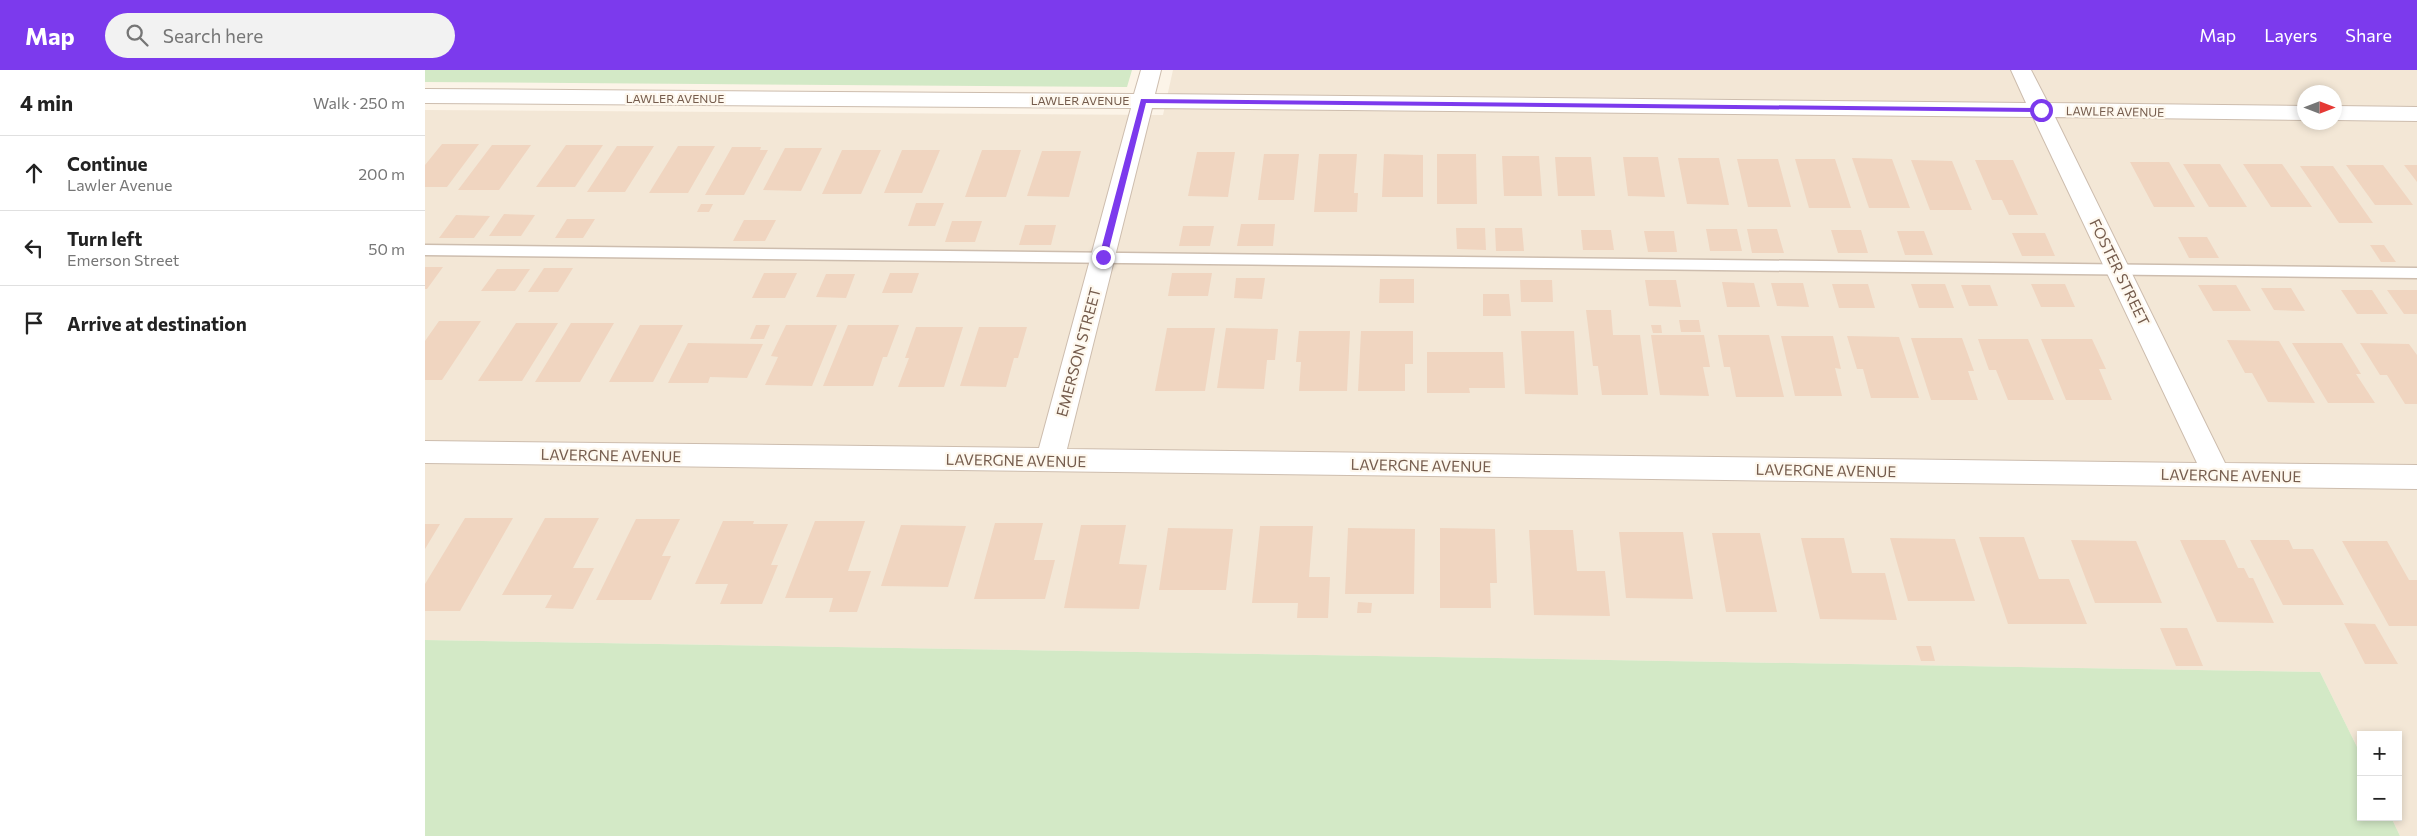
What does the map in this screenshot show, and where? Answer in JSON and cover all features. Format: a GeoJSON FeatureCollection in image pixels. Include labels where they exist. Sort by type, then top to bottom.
{"type":"FeatureCollection","features":[{"type":"Feature","properties":{"kind":"street","name":"EMERSON STREET"},"geometry":{"type":"LineString","coordinates":[[1050,460],[1151,70]]}},
{"type":"Feature","properties":{"kind":"street","name":"FOSTER STREET"},"geometry":{"type":"LineString","coordinates":[[2021,70],[2217,475]]}},
{"type":"Feature","properties":{"kind":"street","name":"LAWLER AVENUE"},"geometry":{"type":"LineString","coordinates":[[425,96],[2297,112]]}},
{"type":"Feature","properties":{"kind":"street"},"geometry":{"type":"LineString","coordinates":[[2342,113],[2417,114]]}},
{"type":"Feature","properties":{"kind":"street","name":"LAVERGNE AVENUE"},"geometry":{"type":"LineString","coordinates":[[425,452],[2417,477]]}},
{"type":"Feature","properties":{"kind":"lane"},"geometry":{"type":"LineString","coordinates":[[425,250],[2417,273]]}},
{"type":"Feature","properties":{"kind":"shaded area"},"geometry":{"type":"Polygon","coordinates":[[[1173,70],[2417,70],[2417,836],[2400,836],[2393,821],[2402,821],[2402,731],[2357,731],[2357,747],[2320,672],[425,640],[425,110],[1163,115],[1173,70]]]}},
{"type":"Feature","properties":{"kind":"green space"},"geometry":{"type":"Polygon","coordinates":[[[425,70],[1132,70],[1127,87],[425,82],[425,70]]]}},
{"type":"Feature","properties":{"kind":"green space"},"geometry":{"type":"Polygon","coordinates":[[[425,640],[2320,672],[2357,747],[2357,821],[2393,821],[2400,836],[425,836],[425,640]]]}},
{"type":"Feature","properties":{"kind":"building"},"geometry":{"type":"Polygon","coordinates":[[[442,144],[479,144],[447,187],[425,187],[425,165],[442,144]]]}},
{"type":"Feature","properties":{"kind":"building"},"geometry":{"type":"Polygon","coordinates":[[[492,145],[531,145],[499,190],[458,190],[492,145]]]}},
{"type":"Feature","properties":{"kind":"building"},"geometry":{"type":"Polygon","coordinates":[[[566,145],[603,145],[575,187],[536,187],[566,145]]]}},
{"type":"Feature","properties":{"kind":"building"},"geometry":{"type":"Polygon","coordinates":[[[617,146],[654,146],[625,192],[587,192],[617,146]]]}},
{"type":"Feature","properties":{"kind":"building"},"geometry":{"type":"Polygon","coordinates":[[[678,146],[715,146],[688,193],[649,193],[678,146]]]}},
{"type":"Feature","properties":{"kind":"building"},"geometry":{"type":"Polygon","coordinates":[[[732,147],[761,147],[760,150],[768,150],[744,195],[705,195],[732,147]]]}},
{"type":"Feature","properties":{"kind":"building"},"geometry":{"type":"Polygon","coordinates":[[[785,148],[822,148],[801,191],[763,190],[785,148]]]}},
{"type":"Feature","properties":{"kind":"building"},"geometry":{"type":"Polygon","coordinates":[[[842,150],[881,150],[861,194],[822,194],[842,150]]]}},
{"type":"Feature","properties":{"kind":"building"},"geometry":{"type":"Polygon","coordinates":[[[902,150],[940,150],[922,193],[884,193],[902,150]]]}},
{"type":"Feature","properties":{"kind":"building"},"geometry":{"type":"Polygon","coordinates":[[[982,150],[1021,150],[1006,197],[965,197],[982,150]]]}},
{"type":"Feature","properties":{"kind":"building"},"geometry":{"type":"Polygon","coordinates":[[[1042,151],[1081,151],[1069,197],[1027,196],[1042,151]]]}},
{"type":"Feature","properties":{"kind":"building"},"geometry":{"type":"Polygon","coordinates":[[[1197,152],[1235,152],[1228,197],[1188,196],[1197,152]]]}},
{"type":"Feature","properties":{"kind":"building"},"geometry":{"type":"Polygon","coordinates":[[[1264,154],[1299,154],[1294,200],[1258,200],[1264,154]]]}},
{"type":"Feature","properties":{"kind":"building"},"geometry":{"type":"Polygon","coordinates":[[[1319,154],[1357,154],[1354,193],[1358,193],[1357,212],[1314,212],[1319,154]]]}},
{"type":"Feature","properties":{"kind":"building"},"geometry":{"type":"Polygon","coordinates":[[[1384,154],[1423,155],[1423,197],[1382,197],[1384,154]]]}},
{"type":"Feature","properties":{"kind":"building"},"geometry":{"type":"Polygon","coordinates":[[[1437,154],[1476,154],[1477,204],[1437,204],[1437,154]]]}},
{"type":"Feature","properties":{"kind":"building"},"geometry":{"type":"Polygon","coordinates":[[[1502,156],[1539,156],[1542,196],[1504,196],[1502,156]]]}},
{"type":"Feature","properties":{"kind":"building"},"geometry":{"type":"Polygon","coordinates":[[[1555,157],[1591,157],[1595,196],[1558,196],[1555,157]]]}},
{"type":"Feature","properties":{"kind":"building"},"geometry":{"type":"Polygon","coordinates":[[[1623,157],[1658,157],[1665,197],[1628,196],[1623,157]]]}},
{"type":"Feature","properties":{"kind":"building"},"geometry":{"type":"Polygon","coordinates":[[[1678,158],[1719,158],[1729,205],[1687,204],[1678,158]]]}},
{"type":"Feature","properties":{"kind":"building"},"geometry":{"type":"Polygon","coordinates":[[[1852,158],[1892,159],[1910,208],[1869,208],[1852,158]]]}},
{"type":"Feature","properties":{"kind":"building"},"geometry":{"type":"Polygon","coordinates":[[[1737,159],[1778,159],[1791,207],[1748,207],[1737,159]]]}},
{"type":"Feature","properties":{"kind":"building"},"geometry":{"type":"Polygon","coordinates":[[[1795,159],[1835,159],[1851,208],[1809,208],[1795,159]]]}},
{"type":"Feature","properties":{"kind":"building"},"geometry":{"type":"Polygon","coordinates":[[[1911,160],[1952,161],[1972,210],[1930,210],[1911,160]]]}},
{"type":"Feature","properties":{"kind":"building"},"geometry":{"type":"Polygon","coordinates":[[[1975,160],[2013,160],[2038,215],[2009,215],[2002,200],[1992,200],[1975,160]]]}},
{"type":"Feature","properties":{"kind":"building"},"geometry":{"type":"Polygon","coordinates":[[[2130,162],[2169,162],[2195,207],[2154,207],[2130,162]]]}},
{"type":"Feature","properties":{"kind":"building"},"geometry":{"type":"Polygon","coordinates":[[[2183,164],[2220,164],[2247,207],[2209,207],[2183,164]]]}},
{"type":"Feature","properties":{"kind":"building"},"geometry":{"type":"Polygon","coordinates":[[[2243,164],[2282,164],[2312,207],[2271,207],[2243,164]]]}},
{"type":"Feature","properties":{"kind":"building"},"geometry":{"type":"Polygon","coordinates":[[[2346,165],[2383,165],[2413,205],[2375,205],[2346,165]]]}},
{"type":"Feature","properties":{"kind":"building"},"geometry":{"type":"Polygon","coordinates":[[[2404,165],[2417,165],[2417,182],[2404,165]]]}},
{"type":"Feature","properties":{"kind":"building"},"geometry":{"type":"Polygon","coordinates":[[[2300,166],[2333,166],[2373,223],[2339,223],[2300,166]]]}},
{"type":"Feature","properties":{"kind":"building"},"geometry":{"type":"Polygon","coordinates":[[[916,203],[944,203],[935,226],[908,226],[916,203]]]}},
{"type":"Feature","properties":{"kind":"building"},"geometry":{"type":"Polygon","coordinates":[[[701,204],[713,204],[709,212],[697,212],[701,204]]]}},
{"type":"Feature","properties":{"kind":"building"},"geometry":{"type":"Polygon","coordinates":[[[504,214],[535,215],[521,236],[489,236],[504,214]]]}},
{"type":"Feature","properties":{"kind":"building"},"geometry":{"type":"Polygon","coordinates":[[[456,215],[490,216],[474,238],[439,238],[456,215]]]}},
{"type":"Feature","properties":{"kind":"building"},"geometry":{"type":"Polygon","coordinates":[[[567,219],[595,219],[583,238],[555,238],[567,219]]]}},
{"type":"Feature","properties":{"kind":"building"},"geometry":{"type":"Polygon","coordinates":[[[744,220],[776,220],[765,241],[733,241],[744,220]]]}},
{"type":"Feature","properties":{"kind":"building"},"geometry":{"type":"Polygon","coordinates":[[[952,221],[982,221],[975,242],[945,242],[952,221]]]}},
{"type":"Feature","properties":{"kind":"building"},"geometry":{"type":"Polygon","coordinates":[[[1241,224],[1275,224],[1273,246],[1237,246],[1241,224]]]}},
{"type":"Feature","properties":{"kind":"building"},"geometry":{"type":"Polygon","coordinates":[[[1025,225],[1056,225],[1051,245],[1019,245],[1025,225]]]}},
{"type":"Feature","properties":{"kind":"building"},"geometry":{"type":"Polygon","coordinates":[[[1183,226],[1214,226],[1210,246],[1179,246],[1183,226]]]}},
{"type":"Feature","properties":{"kind":"building"},"geometry":{"type":"Polygon","coordinates":[[[1456,228],[1485,228],[1486,250],[1457,249],[1456,228]]]}},
{"type":"Feature","properties":{"kind":"building"},"geometry":{"type":"Polygon","coordinates":[[[1495,228],[1522,228],[1524,251],[1496,251],[1495,228]]]}},
{"type":"Feature","properties":{"kind":"building"},"geometry":{"type":"Polygon","coordinates":[[[1706,229],[1737,229],[1742,251],[1710,251],[1706,229]]]}},
{"type":"Feature","properties":{"kind":"building"},"geometry":{"type":"Polygon","coordinates":[[[1747,229],[1777,229],[1784,253],[1752,253],[1747,229]]]}},
{"type":"Feature","properties":{"kind":"building"},"geometry":{"type":"Polygon","coordinates":[[[1581,230],[1611,230],[1614,250],[1583,250],[1581,230]]]}},
{"type":"Feature","properties":{"kind":"building"},"geometry":{"type":"Polygon","coordinates":[[[1831,230],[1861,230],[1868,253],[1838,253],[1831,230]]]}},
{"type":"Feature","properties":{"kind":"building"},"geometry":{"type":"Polygon","coordinates":[[[1644,231],[1674,231],[1677,252],[1648,252],[1644,231]]]}},
{"type":"Feature","properties":{"kind":"building"},"geometry":{"type":"Polygon","coordinates":[[[1897,231],[1924,231],[1933,255],[1905,255],[1897,231]]]}},
{"type":"Feature","properties":{"kind":"building"},"geometry":{"type":"Polygon","coordinates":[[[2012,233],[2045,233],[2055,256],[2022,256],[2012,233]]]}},
{"type":"Feature","properties":{"kind":"building"},"geometry":{"type":"Polygon","coordinates":[[[2178,237],[2207,237],[2219,258],[2189,258],[2178,237]]]}},
{"type":"Feature","properties":{"kind":"building"},"geometry":{"type":"Polygon","coordinates":[[[2370,245],[2384,245],[2396,262],[2381,262],[2370,245]]]}},
{"type":"Feature","properties":{"kind":"building"},"geometry":{"type":"Polygon","coordinates":[[[425,267],[443,267],[427,289],[425,289],[425,267]]]}},
{"type":"Feature","properties":{"kind":"building"},"geometry":{"type":"Polygon","coordinates":[[[544,268],[573,268],[558,292],[528,292],[544,268]]]}},
{"type":"Feature","properties":{"kind":"building"},"geometry":{"type":"Polygon","coordinates":[[[497,269],[530,269],[515,291],[481,291],[497,269]]]}},
{"type":"Feature","properties":{"kind":"building"},"geometry":{"type":"Polygon","coordinates":[[[764,273],[797,273],[785,298],[752,298],[764,273]]]}},
{"type":"Feature","properties":{"kind":"building"},"geometry":{"type":"Polygon","coordinates":[[[890,273],[919,273],[912,293],[882,293],[890,273]]]}},
{"type":"Feature","properties":{"kind":"building"},"geometry":{"type":"Polygon","coordinates":[[[1172,273],[1212,273],[1208,296],[1168,296],[1172,273]]]}},
{"type":"Feature","properties":{"kind":"building"},"geometry":{"type":"Polygon","coordinates":[[[826,274],[855,274],[846,298],[816,297],[826,274]]]}},
{"type":"Feature","properties":{"kind":"building"},"geometry":{"type":"Polygon","coordinates":[[[1236,278],[1265,278],[1262,299],[1234,298],[1236,278]]]}},
{"type":"Feature","properties":{"kind":"building"},"geometry":{"type":"Polygon","coordinates":[[[1380,279],[1414,279],[1414,303],[1379,303],[1380,279]]]}},
{"type":"Feature","properties":{"kind":"building"},"geometry":{"type":"Polygon","coordinates":[[[1520,280],[1552,280],[1553,302],[1521,302],[1520,280]]]}},
{"type":"Feature","properties":{"kind":"building"},"geometry":{"type":"Polygon","coordinates":[[[1645,280],[1676,280],[1681,307],[1649,306],[1645,280]]]}},
{"type":"Feature","properties":{"kind":"building"},"geometry":{"type":"Polygon","coordinates":[[[1722,282],[1754,283],[1760,307],[1727,307],[1722,282]]]}},
{"type":"Feature","properties":{"kind":"building"},"geometry":{"type":"Polygon","coordinates":[[[1771,283],[1803,283],[1809,307],[1777,306],[1771,283]]]}},
{"type":"Feature","properties":{"kind":"building"},"geometry":{"type":"Polygon","coordinates":[[[1832,284],[1868,284],[1875,308],[1839,308],[1832,284]]]}},
{"type":"Feature","properties":{"kind":"building"},"geometry":{"type":"Polygon","coordinates":[[[1911,284],[1945,284],[1954,308],[1919,308],[1911,284]]]}},
{"type":"Feature","properties":{"kind":"building"},"geometry":{"type":"Polygon","coordinates":[[[2031,284],[2065,284],[2075,307],[2041,307],[2031,284]]]}},
{"type":"Feature","properties":{"kind":"building"},"geometry":{"type":"Polygon","coordinates":[[[1961,285],[1990,285],[1998,306],[1969,306],[1961,285]]]}},
{"type":"Feature","properties":{"kind":"building"},"geometry":{"type":"Polygon","coordinates":[[[2198,285],[2236,285],[2251,311],[2213,311],[2198,285]]]}},
{"type":"Feature","properties":{"kind":"building"},"geometry":{"type":"Polygon","coordinates":[[[2261,288],[2291,288],[2305,311],[2274,310],[2261,288]]]}},
{"type":"Feature","properties":{"kind":"building"},"geometry":{"type":"Polygon","coordinates":[[[2341,290],[2372,290],[2388,314],[2357,314],[2341,290]]]}},
{"type":"Feature","properties":{"kind":"building"},"geometry":{"type":"Polygon","coordinates":[[[2387,290],[2417,290],[2417,314],[2404,314],[2387,290]]]}},
{"type":"Feature","properties":{"kind":"building"},"geometry":{"type":"Polygon","coordinates":[[[1483,294],[1509,294],[1511,316],[1483,316],[1483,294]]]}},
{"type":"Feature","properties":{"kind":"building"},"geometry":{"type":"Polygon","coordinates":[[[1586,310],[1611,310],[1613,335],[1640,335],[1648,395],[1602,395],[1598,366],[1593,366],[1586,310]]]}},
{"type":"Feature","properties":{"kind":"building"},"geometry":{"type":"Polygon","coordinates":[[[1679,320],[1699,320],[1701,332],[1681,332],[1679,320]]]}},
{"type":"Feature","properties":{"kind":"building"},"geometry":{"type":"Polygon","coordinates":[[[439,321],[481,321],[442,380],[425,380],[425,341],[439,321]]]}},
{"type":"Feature","properties":{"kind":"building"},"geometry":{"type":"Polygon","coordinates":[[[516,323],[558,323],[522,381],[478,381],[516,323]]]}},
{"type":"Feature","properties":{"kind":"building"},"geometry":{"type":"Polygon","coordinates":[[[571,323],[614,323],[580,382],[535,382],[571,323]]]}},
{"type":"Feature","properties":{"kind":"building"},"geometry":{"type":"Polygon","coordinates":[[[640,325],[683,325],[653,382],[609,382],[640,325]]]}},
{"type":"Feature","properties":{"kind":"building"},"geometry":{"type":"Polygon","coordinates":[[[756,325],[770,325],[764,339],[750,339],[756,325]]]}},
{"type":"Feature","properties":{"kind":"building"},"geometry":{"type":"Polygon","coordinates":[[[786,325],[837,325],[812,386],[765,385],[778,357],[771,356],[786,325]]]}},
{"type":"Feature","properties":{"kind":"building"},"geometry":{"type":"Polygon","coordinates":[[[848,325],[899,325],[887,357],[883,357],[873,386],[823,386],[848,325]]]}},
{"type":"Feature","properties":{"kind":"building"},"geometry":{"type":"Polygon","coordinates":[[[1651,325],[1661,325],[1662,333],[1653,333],[1651,325]]]}},
{"type":"Feature","properties":{"kind":"building"},"geometry":{"type":"Polygon","coordinates":[[[916,327],[963,327],[944,387],[898,387],[909,358],[905,358],[916,327]]]}},
{"type":"Feature","properties":{"kind":"building"},"geometry":{"type":"Polygon","coordinates":[[[979,327],[1027,327],[1018,358],[1014,358],[1006,387],[960,386],[979,327]]]}},
{"type":"Feature","properties":{"kind":"building"},"geometry":{"type":"Polygon","coordinates":[[[1167,328],[1215,328],[1205,391],[1155,391],[1167,328]]]}},
{"type":"Feature","properties":{"kind":"building"},"geometry":{"type":"Polygon","coordinates":[[[1226,328],[1278,329],[1275,360],[1267,360],[1264,389],[1217,388],[1226,328]]]}},
{"type":"Feature","properties":{"kind":"building"},"geometry":{"type":"Polygon","coordinates":[[[1299,331],[1350,331],[1347,391],[1299,391],[1301,362],[1296,362],[1299,331]]]}},
{"type":"Feature","properties":{"kind":"building"},"geometry":{"type":"Polygon","coordinates":[[[1361,331],[1413,331],[1413,364],[1405,364],[1405,391],[1358,391],[1361,331]]]}},
{"type":"Feature","properties":{"kind":"building"},"geometry":{"type":"Polygon","coordinates":[[[1521,331],[1574,331],[1578,395],[1525,394],[1521,331]]]}},
{"type":"Feature","properties":{"kind":"building"},"geometry":{"type":"Polygon","coordinates":[[[1651,335],[1704,335],[1710,367],[1703,367],[1709,396],[1660,395],[1651,335]]]}},
{"type":"Feature","properties":{"kind":"building"},"geometry":{"type":"Polygon","coordinates":[[[1718,335],[1769,335],[1784,397],[1736,397],[1730,367],[1724,367],[1718,335]]]}},
{"type":"Feature","properties":{"kind":"building"},"geometry":{"type":"Polygon","coordinates":[[[1781,336],[1833,336],[1841,369],[1835,368],[1842,396],[1795,396],[1781,336]]]}},
{"type":"Feature","properties":{"kind":"building"},"geometry":{"type":"Polygon","coordinates":[[[1847,336],[1899,337],[1919,398],[1871,398],[1863,369],[1857,369],[1847,336]]]}},
{"type":"Feature","properties":{"kind":"building"},"geometry":{"type":"Polygon","coordinates":[[[1911,338],[1962,338],[1974,371],[1968,371],[1978,400],[1931,400],[1911,338]]]}},
{"type":"Feature","properties":{"kind":"building"},"geometry":{"type":"Polygon","coordinates":[[[1978,339],[2028,339],[2054,400],[2008,400],[1996,370],[1989,370],[1978,339]]]}},
{"type":"Feature","properties":{"kind":"building"},"geometry":{"type":"Polygon","coordinates":[[[2041,339],[2092,339],[2106,369],[2099,369],[2112,400],[2066,400],[2041,339]]]}},
{"type":"Feature","properties":{"kind":"building"},"geometry":{"type":"Polygon","coordinates":[[[2227,340],[2279,341],[2315,403],[2268,402],[2252,373],[2245,373],[2227,340]]]}},
{"type":"Feature","properties":{"kind":"building"},"geometry":{"type":"Polygon","coordinates":[[[688,343],[763,344],[747,378],[710,377],[708,383],[668,383],[688,343]]]}},
{"type":"Feature","properties":{"kind":"building"},"geometry":{"type":"Polygon","coordinates":[[[2292,343],[2342,343],[2361,374],[2356,374],[2375,403],[2328,403],[2292,343]]]}},
{"type":"Feature","properties":{"kind":"building"},"geometry":{"type":"Polygon","coordinates":[[[2360,343],[2409,344],[2417,355],[2417,404],[2405,404],[2387,375],[2380,375],[2360,343]]]}},
{"type":"Feature","properties":{"kind":"building"},"geometry":{"type":"Polygon","coordinates":[[[1427,352],[1503,352],[1505,388],[1469,388],[1470,393],[1427,393],[1427,352]]]}},
{"type":"Feature","properties":{"kind":"building"},"geometry":{"type":"Polygon","coordinates":[[[465,518],[513,518],[460,611],[425,611],[425,584],[465,518]]]}},
{"type":"Feature","properties":{"kind":"building"},"geometry":{"type":"Polygon","coordinates":[[[545,518],[599,518],[573,568],[594,568],[573,609],[545,608],[552,595],[502,595],[545,518]]]}},
{"type":"Feature","properties":{"kind":"building"},"geometry":{"type":"Polygon","coordinates":[[[636,519],[680,519],[662,556],[671,556],[651,600],[596,600],[636,519]]]}},
{"type":"Feature","properties":{"kind":"building"},"geometry":{"type":"Polygon","coordinates":[[[723,521],[754,521],[753,524],[788,524],[771,565],[778,565],[762,604],[720,604],[728,584],[695,584],[723,521]]]}},
{"type":"Feature","properties":{"kind":"building"},"geometry":{"type":"Polygon","coordinates":[[[815,521],[865,521],[848,571],[871,571],[857,612],[829,612],[833,598],[785,598],[815,521]]]}},
{"type":"Feature","properties":{"kind":"building"},"geometry":{"type":"Polygon","coordinates":[[[995,523],[1043,523],[1034,560],[1055,560],[1045,599],[974,599],[995,523]]]}},
{"type":"Feature","properties":{"kind":"building"},"geometry":{"type":"Polygon","coordinates":[[[425,524],[440,524],[425,549],[425,524]]]}},
{"type":"Feature","properties":{"kind":"building"},"geometry":{"type":"Polygon","coordinates":[[[901,525],[966,526],[948,587],[881,586],[901,525]]]}},
{"type":"Feature","properties":{"kind":"building"},"geometry":{"type":"Polygon","coordinates":[[[1081,525],[1126,525],[1119,564],[1147,565],[1139,609],[1064,608],[1081,525]]]}},
{"type":"Feature","properties":{"kind":"building"},"geometry":{"type":"Polygon","coordinates":[[[1260,526],[1313,526],[1309,577],[1330,577],[1328,618],[1297,618],[1298,603],[1252,603],[1260,526]]]}},
{"type":"Feature","properties":{"kind":"building"},"geometry":{"type":"Polygon","coordinates":[[[1168,528],[1233,529],[1226,590],[1159,590],[1168,528]]]}},
{"type":"Feature","properties":{"kind":"building"},"geometry":{"type":"Polygon","coordinates":[[[1348,528],[1415,529],[1414,594],[1345,594],[1348,528]]]}},
{"type":"Feature","properties":{"kind":"building"},"geometry":{"type":"Polygon","coordinates":[[[1440,528],[1495,529],[1497,583],[1490,583],[1491,608],[1440,608],[1440,528]]]}},
{"type":"Feature","properties":{"kind":"building"},"geometry":{"type":"Polygon","coordinates":[[[1529,530],[1573,530],[1577,571],[1605,571],[1610,616],[1534,615],[1529,530]]]}},
{"type":"Feature","properties":{"kind":"building"},"geometry":{"type":"Polygon","coordinates":[[[1619,532],[1683,532],[1693,599],[1626,598],[1619,532]]]}},
{"type":"Feature","properties":{"kind":"building"},"geometry":{"type":"Polygon","coordinates":[[[1712,533],[1760,533],[1777,612],[1726,612],[1712,533]]]}},
{"type":"Feature","properties":{"kind":"building"},"geometry":{"type":"Polygon","coordinates":[[[1979,537],[2024,537],[2039,579],[2069,579],[2087,624],[2008,624],[1979,537]]]}},
{"type":"Feature","properties":{"kind":"building"},"geometry":{"type":"Polygon","coordinates":[[[1801,538],[1844,538],[1852,573],[1885,573],[1897,620],[1820,619],[1801,538]]]}},
{"type":"Feature","properties":{"kind":"building"},"geometry":{"type":"Polygon","coordinates":[[[1890,538],[1955,539],[1975,601],[1908,601],[1890,538]]]}},
{"type":"Feature","properties":{"kind":"building"},"geometry":{"type":"Polygon","coordinates":[[[2071,540],[2136,541],[2162,603],[2095,603],[2071,540]]]}},
{"type":"Feature","properties":{"kind":"building"},"geometry":{"type":"Polygon","coordinates":[[[2180,540],[2225,540],[2238,568],[2244,568],[2249,578],[2253,578],[2274,623],[2217,622],[2180,540]]]}},
{"type":"Feature","properties":{"kind":"building"},"geometry":{"type":"Polygon","coordinates":[[[2250,540],[2289,540],[2293,549],[2313,549],[2344,605],[2283,605],[2250,540]]]}},
{"type":"Feature","properties":{"kind":"building"},"geometry":{"type":"Polygon","coordinates":[[[2342,541],[2387,541],[2409,580],[2417,580],[2417,626],[2389,626],[2342,541]]]}},
{"type":"Feature","properties":{"kind":"building"},"geometry":{"type":"Polygon","coordinates":[[[1358,602],[1372,603],[1371,613],[1357,613],[1358,602]]]}},
{"type":"Feature","properties":{"kind":"building"},"geometry":{"type":"Polygon","coordinates":[[[2344,623],[2375,624],[2398,664],[2365,664],[2344,623]]]}},
{"type":"Feature","properties":{"kind":"building"},"geometry":{"type":"Polygon","coordinates":[[[2160,628],[2187,628],[2203,666],[2176,666],[2160,628]]]}},
{"type":"Feature","properties":{"kind":"building"},"geometry":{"type":"Polygon","coordinates":[[[1916,646],[1931,646],[1935,661],[1921,661],[1916,646]]]}},
{"type":"Feature","properties":{"kind":"route"},"geometry":{"type":"LineString","coordinates":[[1103,257],[1143,101],[2041,110]]}}]}
